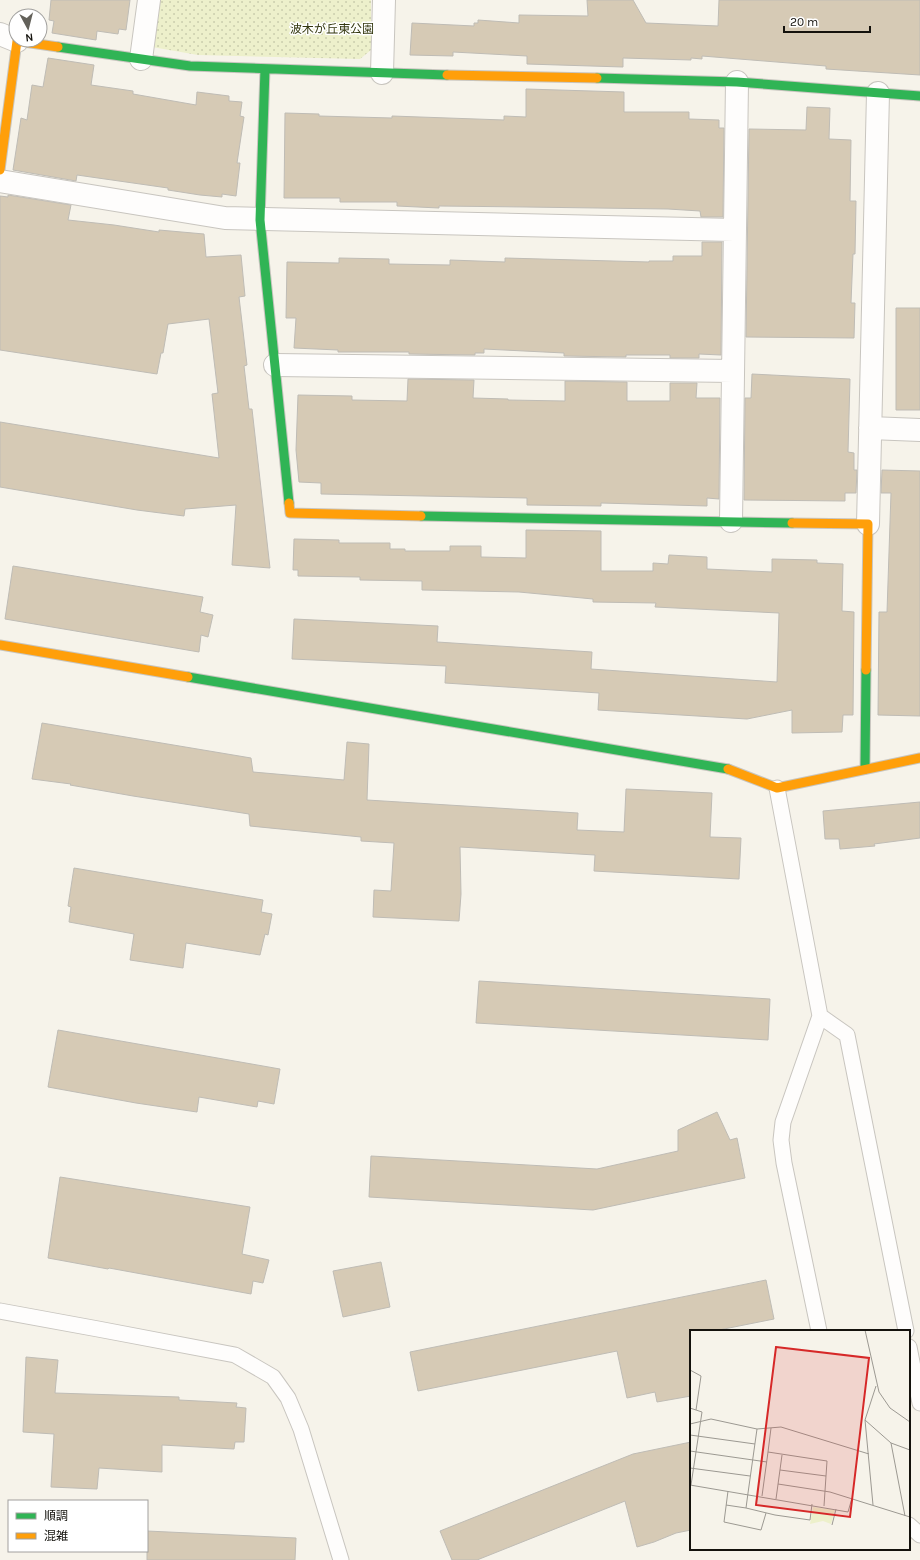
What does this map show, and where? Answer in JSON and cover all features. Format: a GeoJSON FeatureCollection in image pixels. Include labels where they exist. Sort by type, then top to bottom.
{"type":"FeatureCollection","features":[{"type":"Feature","properties":{"kind":"street"},"geometry":{"type":"LineString","coordinates":[[140,59],[149,0]]}},
{"type":"Feature","properties":{"kind":"street"},"geometry":{"type":"LineString","coordinates":[[382,73],[384,0]]}},
{"type":"Feature","properties":{"kind":"street"},"geometry":{"type":"LineString","coordinates":[[0,170],[8,38]]}},
{"type":"Feature","properties":{"kind":"street"},"geometry":{"type":"LineString","coordinates":[[48,44],[190,66],[382,73],[737,82],[920,96]]}},
{"type":"Feature","properties":{"kind":"street"},"geometry":{"type":"LineString","coordinates":[[265,69],[260,220],[290,513],[868,524]]}},
{"type":"Feature","properties":{"kind":"street"},"geometry":{"type":"LineString","coordinates":[[731,521],[737,82]]}},
{"type":"Feature","properties":{"kind":"street"},"geometry":{"type":"LineString","coordinates":[[865,769],[868,524],[878,93]]}},
{"type":"Feature","properties":{"kind":"street"},"geometry":{"type":"LineString","coordinates":[[0,181],[225,218],[734,230]]}},
{"type":"Feature","properties":{"kind":"street"},"geometry":{"type":"LineString","coordinates":[[275,365],[733,371]]}},
{"type":"Feature","properties":{"kind":"street"},"geometry":{"type":"LineString","coordinates":[[870,428],[920,430]]}},
{"type":"Feature","properties":{"kind":"street"},"geometry":{"type":"LineString","coordinates":[[0,645],[724,768],[777,788],[920,758]]}},
{"type":"Feature","properties":{"kind":"lane"},"geometry":{"type":"LineString","coordinates":[[777,788],[820,1016],[783,1122],[782,1140],[784,1164],[819,1330]]}},
{"type":"Feature","properties":{"kind":"lane"},"geometry":{"type":"LineString","coordinates":[[820,1016],[847,1034],[906,1330]]}},
{"type":"Feature","properties":{"kind":"lane"},"geometry":{"type":"LineString","coordinates":[[0,1311],[98,1328],[235,1356],[273,1377],[288,1398],[301,1429],[341,1560]]}},
{"type":"Feature","properties":{"kind":"lane"},"geometry":{"type":"LineString","coordinates":[[910,1352],[920,1403]]}},
{"type":"Feature","properties":{"kind":"lane"},"geometry":{"type":"LineString","coordinates":[[910,1526],[920,1535]]}},
{"type":"Feature","properties":{"kind":"green space","name":"波木が丘東公園"},"geometry":{"type":"Polygon","coordinates":[[[159,0],[371,0],[371,50],[360,59],[198,55],[152,47],[159,0]]]}},
{"type":"Feature","properties":{"kind":"building"},"geometry":{"type":"Polygon","coordinates":[[[51,0],[130,0],[126,30],[119,29],[118,34],[97,31],[96,40],[52,33],[54,21],[49,20],[51,0]]]}},
{"type":"Feature","properties":{"kind":"building"},"geometry":{"type":"Polygon","coordinates":[[[587,0],[633,0],[646,23],[718,26],[719,0],[920,0],[920,75],[826,69],[826,66],[702,56],[702,59],[691,58],[691,60],[623,58],[623,67],[527,64],[527,56],[453,52],[453,56],[410,55],[412,23],[474,26],[474,23],[478,23],[478,20],[519,23],[519,15],[588,16],[587,0]]]}},
{"type":"Feature","properties":{"kind":"building"},"geometry":{"type":"Polygon","coordinates":[[[48,58],[94,65],[91,85],[133,91],[133,94],[196,105],[197,92],[229,96],[229,101],[242,102],[240,116],[244,117],[237,163],[240,163],[236,196],[222,194],[222,197],[200,195],[168,190],[168,188],[77,175],[76,181],[13,170],[21,118],[27,120],[32,85],[43,87],[48,58]]]}},
{"type":"Feature","properties":{"kind":"building"},"geometry":{"type":"Polygon","coordinates":[[[526,89],[624,92],[624,112],[689,112],[689,119],[719,120],[719,128],[724,128],[723,217],[701,217],[700,211],[668,209],[439,206],[439,208],[397,206],[397,202],[340,202],[340,198],[284,198],[285,113],[319,114],[319,116],[392,118],[392,116],[504,120],[504,116],[526,117],[526,89]]]}},
{"type":"Feature","properties":{"kind":"building"},"geometry":{"type":"Polygon","coordinates":[[[807,107],[830,108],[829,139],[851,140],[850,201],[856,201],[855,254],[853,254],[851,303],[855,303],[854,338],[746,337],[749,129],[806,130],[807,107]]]}},
{"type":"Feature","properties":{"kind":"building"},"geometry":{"type":"Polygon","coordinates":[[[8,195],[71,205],[68,220],[159,232],[159,230],[204,234],[206,257],[241,255],[245,296],[239,297],[247,365],[244,366],[249,409],[252,409],[270,568],[232,565],[236,505],[185,509],[184,516],[137,510],[0,487],[0,422],[219,458],[212,394],[218,393],[209,319],[168,324],[163,353],[161,353],[157,374],[0,350],[0,196],[8,197],[8,195]]]}},
{"type":"Feature","properties":{"kind":"building"},"geometry":{"type":"Polygon","coordinates":[[[702,242],[722,242],[721,355],[699,354],[699,358],[670,358],[670,355],[626,355],[626,357],[564,356],[564,353],[484,349],[484,353],[475,353],[475,355],[409,354],[409,352],[338,352],[338,350],[294,348],[296,318],[286,318],[287,262],[339,263],[339,258],[389,259],[389,264],[450,265],[450,260],[505,262],[505,258],[649,262],[673,261],[673,256],[702,256],[702,242]]]}},
{"type":"Feature","properties":{"kind":"building"},"geometry":{"type":"Polygon","coordinates":[[[896,308],[920,308],[920,410],[896,410],[896,308]]]}},
{"type":"Feature","properties":{"kind":"building"},"geometry":{"type":"Polygon","coordinates":[[[752,374],[850,379],[848,452],[854,453],[854,470],[857,470],[856,493],[845,493],[845,501],[744,500],[745,398],[751,398],[752,374]]]}},
{"type":"Feature","properties":{"kind":"building"},"geometry":{"type":"Polygon","coordinates":[[[408,379],[474,380],[473,398],[565,401],[565,381],[627,382],[627,401],[670,401],[670,383],[697,383],[696,398],[720,398],[719,499],[707,498],[707,506],[601,503],[601,506],[527,505],[527,498],[321,494],[321,483],[299,482],[296,450],[298,395],[352,396],[352,400],[407,401],[408,379]]]}},
{"type":"Feature","properties":{"kind":"building"},"geometry":{"type":"Polygon","coordinates":[[[882,470],[920,471],[920,716],[878,715],[879,612],[887,612],[891,493],[881,493],[882,470]]]}},
{"type":"Feature","properties":{"kind":"building"},"geometry":{"type":"Polygon","coordinates":[[[526,530],[601,531],[601,571],[653,571],[653,563],[668,564],[669,555],[707,557],[707,569],[772,572],[772,559],[817,560],[817,563],[843,564],[842,611],[854,612],[853,715],[843,715],[842,732],[792,733],[792,710],[747,719],[598,710],[599,693],[445,683],[446,666],[292,659],[294,619],[438,626],[437,642],[592,652],[591,669],[777,682],[779,613],[655,607],[656,603],[593,602],[593,599],[519,592],[422,590],[422,581],[360,580],[360,577],[298,576],[298,570],[293,570],[294,539],[339,540],[339,543],[390,543],[390,549],[405,549],[405,551],[450,551],[450,546],[481,546],[481,557],[526,558],[526,530]]]}},
{"type":"Feature","properties":{"kind":"building"},"geometry":{"type":"Polygon","coordinates":[[[13,566],[203,597],[200,612],[213,615],[208,637],[201,635],[199,652],[5,619],[13,566]]]}},
{"type":"Feature","properties":{"kind":"building"},"geometry":{"type":"Polygon","coordinates":[[[42,723],[251,758],[253,772],[344,780],[347,742],[369,744],[367,800],[578,813],[577,830],[624,832],[626,789],[712,793],[710,837],[741,838],[739,879],[594,871],[595,855],[460,847],[461,894],[459,921],[373,917],[374,890],[391,891],[394,843],[361,841],[361,837],[250,826],[249,814],[133,796],[70,785],[71,784],[32,779],[42,723]]]}},
{"type":"Feature","properties":{"kind":"building"},"geometry":{"type":"Polygon","coordinates":[[[920,802],[920,838],[874,844],[875,846],[840,849],[839,839],[825,839],[823,811],[920,802]]]}},
{"type":"Feature","properties":{"kind":"building"},"geometry":{"type":"Polygon","coordinates":[[[74,868],[263,900],[261,912],[272,914],[268,935],[265,934],[260,955],[186,943],[183,968],[130,960],[134,934],[69,922],[71,907],[68,906],[74,868]]]}},
{"type":"Feature","properties":{"kind":"building"},"geometry":{"type":"Polygon","coordinates":[[[479,981],[770,999],[768,1040],[476,1023],[479,981]]]}},
{"type":"Feature","properties":{"kind":"building"},"geometry":{"type":"Polygon","coordinates":[[[58,1030],[280,1069],[274,1104],[258,1101],[257,1107],[199,1097],[197,1112],[136,1103],[48,1087],[58,1030]]]}},
{"type":"Feature","properties":{"kind":"building"},"geometry":{"type":"Polygon","coordinates":[[[717,1112],[730,1140],[737,1138],[745,1178],[593,1210],[369,1197],[371,1156],[597,1169],[678,1151],[678,1130],[717,1112]]]}},
{"type":"Feature","properties":{"kind":"building"},"geometry":{"type":"Polygon","coordinates":[[[60,1177],[250,1207],[242,1254],[269,1260],[263,1283],[253,1281],[251,1294],[48,1258],[60,1177]]]}},
{"type":"Feature","properties":{"kind":"building"},"geometry":{"type":"Polygon","coordinates":[[[381,1262],[390,1307],[343,1317],[333,1271],[381,1262]]]}},
{"type":"Feature","properties":{"kind":"building"},"geometry":{"type":"Polygon","coordinates":[[[766,1280],[774,1319],[719,1330],[690,1330],[690,1396],[657,1402],[655,1392],[627,1398],[617,1351],[418,1391],[410,1352],[766,1280]]]}},
{"type":"Feature","properties":{"kind":"building"},"geometry":{"type":"Polygon","coordinates":[[[26,1357],[58,1360],[55,1393],[179,1397],[179,1400],[237,1403],[236,1407],[246,1408],[244,1442],[235,1442],[234,1449],[162,1445],[162,1472],[99,1468],[97,1489],[51,1487],[54,1434],[23,1432],[26,1357]]]}},
{"type":"Feature","properties":{"kind":"building"},"geometry":{"type":"Polygon","coordinates":[[[690,1442],[690,1530],[676,1533],[637,1547],[625,1501],[477,1560],[452,1560],[440,1531],[633,1454],[690,1442]]]}},
{"type":"Feature","properties":{"kind":"building"},"geometry":{"type":"Polygon","coordinates":[[[148,1531],[296,1538],[295,1560],[147,1560],[148,1531]]]}},
{"type":"Feature","properties":{"kind":"traffic: fast"},"geometry":{"type":"LineString","coordinates":[[58,47],[190,66],[447,75]]}},
{"type":"Feature","properties":{"kind":"traffic: fast"},"geometry":{"type":"LineString","coordinates":[[265,69],[260,220],[289,503]]}},
{"type":"Feature","properties":{"kind":"traffic: fast"},"geometry":{"type":"LineString","coordinates":[[597,78],[737,82],[920,96]]}},
{"type":"Feature","properties":{"kind":"traffic: fast"},"geometry":{"type":"LineString","coordinates":[[421,516],[792,523]]}},
{"type":"Feature","properties":{"kind":"traffic: fast"},"geometry":{"type":"LineString","coordinates":[[865,769],[866,670]]}},
{"type":"Feature","properties":{"kind":"traffic: fast"},"geometry":{"type":"LineString","coordinates":[[188,677],[728,769]]}},
{"type":"Feature","properties":{"kind":"traffic: slow"},"geometry":{"type":"LineString","coordinates":[[0,170],[17,41],[58,47]]}},
{"type":"Feature","properties":{"kind":"traffic: slow"},"geometry":{"type":"LineString","coordinates":[[447,75],[597,78]]}},
{"type":"Feature","properties":{"kind":"traffic: slow"},"geometry":{"type":"LineString","coordinates":[[289,503],[290,513],[421,516]]}},
{"type":"Feature","properties":{"kind":"traffic: slow"},"geometry":{"type":"LineString","coordinates":[[792,523],[868,524],[866,670]]}},
{"type":"Feature","properties":{"kind":"traffic: slow"},"geometry":{"type":"LineString","coordinates":[[0,645],[188,677]]}},
{"type":"Feature","properties":{"kind":"traffic: slow"},"geometry":{"type":"LineString","coordinates":[[728,769],[777,788],[920,758]]}}]}
